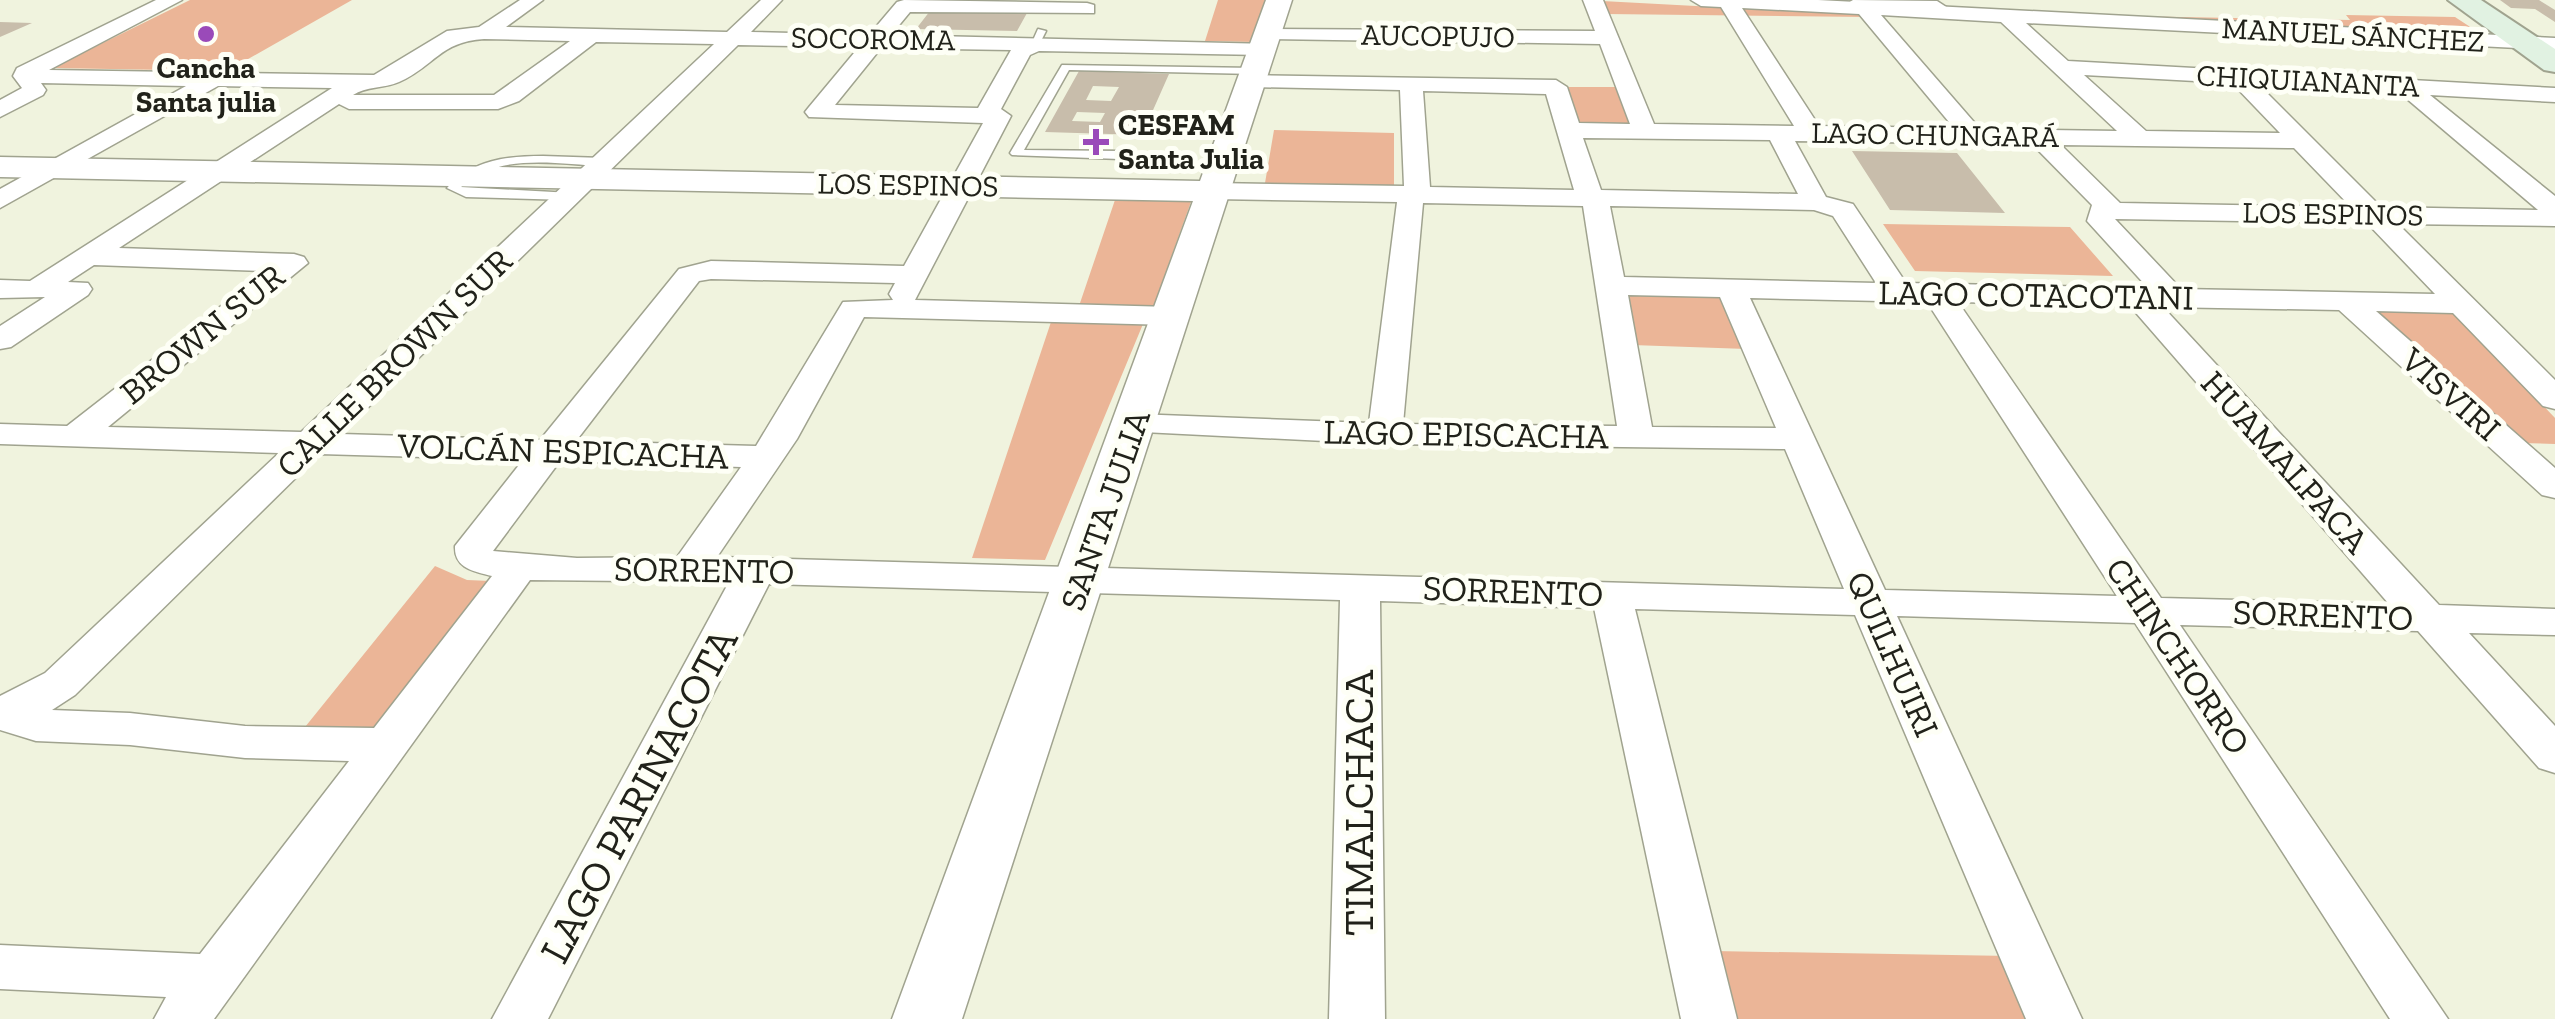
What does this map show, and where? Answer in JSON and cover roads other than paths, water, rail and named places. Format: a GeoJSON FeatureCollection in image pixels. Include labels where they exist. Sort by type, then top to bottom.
{"type":"FeatureCollection","features":[{"type":"Feature","properties":{"kind":"main road"},"geometry":{"type":"LineString","coordinates":[[2462,0],[2541,44],[2555,63]]}},
{"type":"Feature","properties":{"kind":"street"},"geometry":{"type":"LineString","coordinates":[[0,110],[25,86],[29,70],[172,0]]}},
{"type":"Feature","properties":{"kind":"street"},"geometry":{"type":"LineString","coordinates":[[0,96],[25,86],[214,79],[388,79],[454,35],[484,34],[533,0]]}},
{"type":"Feature","properties":{"kind":"street","name":"CALLE BROWN SUR"},"geometry":{"type":"LineString","coordinates":[[4,712],[37,699],[60,684],[772,0]]}},
{"type":"Feature","properties":{"kind":"street"},"geometry":{"type":"LineString","coordinates":[[1593,0],[1645,131]]}},
{"type":"Feature","properties":{"kind":"street","name":"MANUEL SÁNCHEZ"},"geometry":{"type":"LineString","coordinates":[[1703,0],[1963,10],[2008,16],[2541,44]]}},
{"type":"Feature","properties":{"kind":"street"},"geometry":{"type":"LineString","coordinates":[[2091,0],[2119,22]]}},
{"type":"Feature","properties":{"kind":"street"},"geometry":{"type":"LineString","coordinates":[[1728,2],[1810,133]]}},
{"type":"Feature","properties":{"kind":"street"},"geometry":{"type":"LineString","coordinates":[[1071,46],[1089,5],[904,6],[817,112],[987,113],[999,119],[896,309],[1172,316]]}},
{"type":"Feature","properties":{"kind":"street"},"geometry":{"type":"LineString","coordinates":[[1848,6],[1974,136]]}},
{"type":"Feature","properties":{"kind":"street"},"geometry":{"type":"LineString","coordinates":[[2008,16],[2138,138]]}},
{"type":"Feature","properties":{"kind":"street","name":"SOCOROMA"},"geometry":{"type":"LineString","coordinates":[[484,34],[876,40],[1037,38],[1071,46],[1263,46]]}},
{"type":"Feature","properties":{"kind":"street"},"geometry":{"type":"LineString","coordinates":[[327,101],[498,102],[591,35]]}},
{"type":"Feature","properties":{"kind":"street"},"geometry":{"type":"LineString","coordinates":[[987,113],[1021,52],[1037,38]]}},
{"type":"Feature","properties":{"kind":"street","name":"AUCOPUJO"},"geometry":{"type":"LineString","coordinates":[[1263,46],[1608,38]]}},
{"type":"Feature","properties":{"kind":"street"},"geometry":{"type":"LineString","coordinates":[[1263,46],[1411,83],[1554,86],[1598,208],[1636,437]]}},
{"type":"Feature","properties":{"kind":"street","name":"SANTA JULIA"},"geometry":{"type":"LineString","coordinates":[[926,1019],[1082,578],[1263,46]]}},
{"type":"Feature","properties":{"kind":"street","name":"CHIQUIANANTA"},"geometry":{"type":"LineString","coordinates":[[2062,67],[2555,95]]}},
{"type":"Feature","properties":{"kind":"street"},"geometry":{"type":"LineString","coordinates":[[2238,77],[2555,398]]}},
{"type":"Feature","properties":{"kind":"street"},"geometry":{"type":"LineString","coordinates":[[0,200],[214,79]]}},
{"type":"Feature","properties":{"kind":"street"},"geometry":{"type":"LineString","coordinates":[[0,289],[36,290],[357,82]]}},
{"type":"Feature","properties":{"kind":"street"},"geometry":{"type":"LineString","coordinates":[[1386,434],[1411,194],[1416,191],[1411,83]]}},
{"type":"Feature","properties":{"kind":"street"},"geometry":{"type":"LineString","coordinates":[[2405,86],[2555,210]]}},
{"type":"Feature","properties":{"kind":"street","name":"LAGO CHUNGARÁ"},"geometry":{"type":"LineString","coordinates":[[1569,130],[2301,141]]}},
{"type":"Feature","properties":{"kind":"street","name":"CHINCHORRO"},"geometry":{"type":"LineString","coordinates":[[1778,133],[1816,202],[1843,210],[1916,292],[2147,610],[2420,1019]]}},
{"type":"Feature","properties":{"kind":"street"},"geometry":{"type":"LineString","coordinates":[[2039,137],[2111,209]]}},
{"type":"Feature","properties":{"kind":"street","name":"LOS ESPINOS"},"geometry":{"type":"LineString","coordinates":[[0,167],[1816,202]]}},
{"type":"Feature","properties":{"kind":"street"},"geometry":{"type":"LineString","coordinates":[[2111,209],[2101,211],[2101,221],[2156,297]]}},
{"type":"Feature","properties":{"kind":"street","name":"LOS ESPINOS"},"geometry":{"type":"LineString","coordinates":[[2111,209],[2555,218]]}},
{"type":"Feature","properties":{"kind":"street","name":"BROWN SUR"},"geometry":{"type":"LineString","coordinates":[[75,436],[294,265],[286,261],[88,256]]}},
{"type":"Feature","properties":{"kind":"street"},"geometry":{"type":"LineString","coordinates":[[0,340],[124,257]]}},
{"type":"Feature","properties":{"kind":"street"},"geometry":{"type":"LineString","coordinates":[[182,1019],[386,745],[496,562],[474,546],[686,278],[695,272],[914,275]]}},
{"type":"Feature","properties":{"kind":"street","name":"LAGO COTACOTANI"},"geometry":{"type":"LineString","coordinates":[[1610,286],[2462,304]]}},
{"type":"Feature","properties":{"kind":"street","name":"QUILHUIRI"},"geometry":{"type":"LineString","coordinates":[[1732,288],[2054,1019]]}},
{"type":"Feature","properties":{"kind":"street","name":"HUAMALPACA"},"geometry":{"type":"LineString","coordinates":[[2156,297],[2406,598],[2555,756]]}},
{"type":"Feature","properties":{"kind":"street","name":"VISVIRI"},"geometry":{"type":"LineString","coordinates":[[2346,301],[2555,487]]}},
{"type":"Feature","properties":{"kind":"street","name":"LAGO PARINACOTA"},"geometry":{"type":"LineString","coordinates":[[689,568],[767,457],[854,308],[896,309]]}},
{"type":"Feature","properties":{"kind":"street","name":"LAGO EPISCACHA"},"geometry":{"type":"LineString","coordinates":[[1135,424],[1386,434],[1798,440]]}},
{"type":"Feature","properties":{"kind":"street","name":"VOLCÁN ESPICACHA"},"geometry":{"type":"LineString","coordinates":[[0,434],[767,457]]}},
{"type":"Feature","properties":{"kind":"street"},"geometry":{"type":"LineString","coordinates":[[2515,451],[2555,452]]}},
{"type":"Feature","properties":{"kind":"street","name":"SORRENTO"},"geometry":{"type":"LineString","coordinates":[[496,562],[634,571],[689,568],[1082,578],[2555,622]]}},
{"type":"Feature","properties":{"kind":"street","name":"LAGO PARINACOTA"},"geometry":{"type":"LineString","coordinates":[[520,1019],[756,570]]}},
{"type":"Feature","properties":{"kind":"street","name":"TIMALCHACA"},"geometry":{"type":"LineString","coordinates":[[1356,1019],[1360,586]]}},
{"type":"Feature","properties":{"kind":"street"},"geometry":{"type":"LineString","coordinates":[[1611,594],[1709,1019]]}},
{"type":"Feature","properties":{"kind":"street"},"geometry":{"type":"LineString","coordinates":[[4,712],[36,724],[130,729],[218,740],[386,745]]}},
{"type":"Feature","properties":{"kind":"street"},"geometry":{"type":"LineString","coordinates":[[0,967],[214,976]]}},
{"type":"Feature","properties":{"kind":"lane"},"geometry":{"type":"LineString","coordinates":[[1120,156],[1016,152],[1066,68],[1263,46]]}},
{"type":"Feature","properties":{"kind":"place","name":"Cancha Santa julia"},"geometry":{"type":"Point","coordinates":[206,34]}},
{"type":"Feature","properties":{"kind":"place","name":"CESFAM Santa Julia"},"geometry":{"type":"Point","coordinates":[1096,142]}}]}
